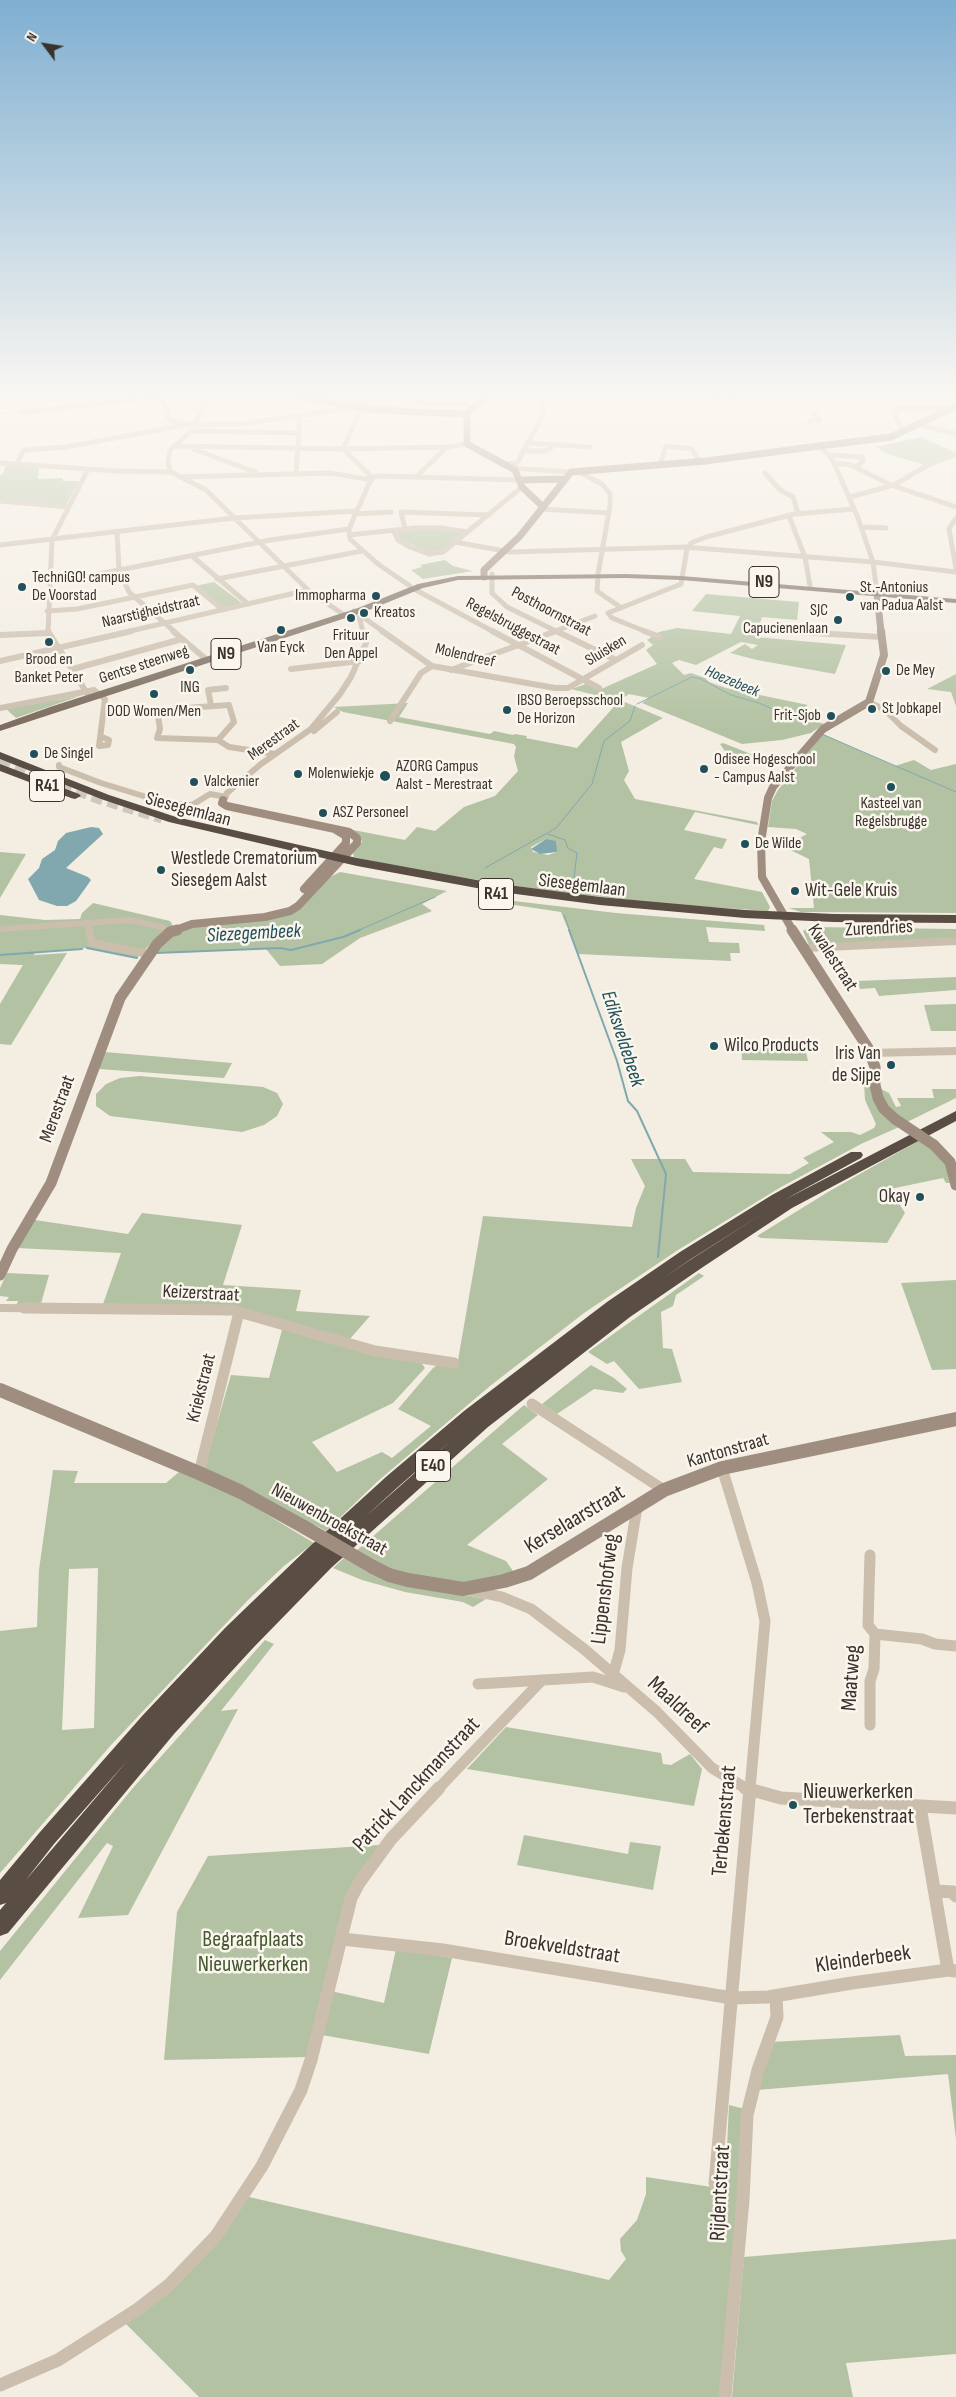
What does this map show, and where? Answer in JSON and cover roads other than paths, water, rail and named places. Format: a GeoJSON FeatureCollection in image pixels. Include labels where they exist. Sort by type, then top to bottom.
{"type":"FeatureCollection","features":[{"type":"Feature","properties":{"kind":"highway","name":"Siesegemlaan"},"geometry":{"type":"LineString","coordinates":[[0,755],[132,807],[335,861]]}},
{"type":"Feature","properties":{"kind":"highway","name":"Siesegemlaan"},"geometry":{"type":"LineString","coordinates":[[0,767],[95,802],[203,834],[335,861],[555,896],[663,908],[786,919],[956,925]]}},
{"type":"Feature","properties":{"kind":"highway","name":"Siesegemlaan"},"geometry":{"type":"LineString","coordinates":[[833,921],[956,919]]}},
{"type":"Feature","properties":{"kind":"highway","name":"E40"},"geometry":{"type":"LineString","coordinates":[[0,1896],[47,1838],[232,1634],[314,1553],[470,1415],[590,1323],[693,1251],[777,1198],[956,1105]]}},
{"type":"Feature","properties":{"kind":"highway","name":"E40"},"geometry":{"type":"LineString","coordinates":[[0,1926],[167,1728],[246,1643],[325,1563],[482,1423],[571,1353],[696,1262],[796,1200],[956,1115]]}},
{"type":"Feature","properties":{"kind":"main road","name":"N9"},"geometry":{"type":"LineString","coordinates":[[488,576],[598,575],[682,577],[877,593]]}},
{"type":"Feature","properties":{"kind":"main road","name":"Gentse steenweg"},"geometry":{"type":"LineString","coordinates":[[0,728],[87,694],[100,694],[207,660],[350,613],[412,588],[458,578],[488,576]]}},
{"type":"Feature","properties":{"kind":"main road","name":"N9"},"geometry":{"type":"LineString","coordinates":[[682,577],[956,600]]}},
{"type":"Feature","properties":{"kind":"street"},"geometry":{"type":"LineString","coordinates":[[0,700],[1,708],[87,694],[85,687],[48,633],[47,611],[52,540],[68,508]]}},
{"type":"Feature","properties":{"kind":"street"},"geometry":{"type":"LineString","coordinates":[[224,508],[257,543],[308,590],[356,615],[361,624],[370,622]]}},
{"type":"Feature","properties":{"kind":"street"},"geometry":{"type":"LineString","coordinates":[[349,532],[357,508]]}},
{"type":"Feature","properties":{"kind":"street"},"geometry":{"type":"LineString","coordinates":[[393,530],[400,542],[429,554],[443,552],[497,508]]}},
{"type":"Feature","properties":{"kind":"street"},"geometry":{"type":"LineString","coordinates":[[488,576],[484,570],[504,552],[540,508]]}},
{"type":"Feature","properties":{"kind":"street"},"geometry":{"type":"LineString","coordinates":[[551,508],[609,513]]}},
{"type":"Feature","properties":{"kind":"street"},"geometry":{"type":"LineString","coordinates":[[609,508],[597,591],[620,607]]}},
{"type":"Feature","properties":{"kind":"street"},"geometry":{"type":"LineString","coordinates":[[796,508],[798,513]]}},
{"type":"Feature","properties":{"kind":"street"},"geometry":{"type":"LineString","coordinates":[[664,634],[650,634],[608,615],[609,611],[679,585],[688,547],[696,540],[798,513],[854,509],[874,562],[884,655],[869,702],[884,710],[901,726],[935,750]]}},
{"type":"Feature","properties":{"kind":"street"},"geometry":{"type":"LineString","coordinates":[[0,545],[234,518],[391,512]]}},
{"type":"Feature","properties":{"kind":"street"},"geometry":{"type":"LineString","coordinates":[[406,529],[401,512],[489,515]]}},
{"type":"Feature","properties":{"kind":"street"},"geometry":{"type":"LineString","coordinates":[[788,516],[805,557],[810,586]]}},
{"type":"Feature","properties":{"kind":"street"},"geometry":{"type":"LineString","coordinates":[[455,542],[504,552],[602,550],[660,546],[688,547],[956,570],[949,529],[956,518]]}},
{"type":"Feature","properties":{"kind":"street"},"geometry":{"type":"LineString","coordinates":[[862,527],[886,528]]}},
{"type":"Feature","properties":{"kind":"street"},"geometry":{"type":"LineString","coordinates":[[49,581],[119,570],[257,543],[349,532],[441,528],[468,532]]}},
{"type":"Feature","properties":{"kind":"street"},"geometry":{"type":"LineString","coordinates":[[117,532],[119,570],[133,597],[207,660]]}},
{"type":"Feature","properties":{"kind":"street"},"geometry":{"type":"LineString","coordinates":[[349,532],[362,551],[412,588]]}},
{"type":"Feature","properties":{"kind":"street"},"geometry":{"type":"LineString","coordinates":[[217,580],[362,551]]}},
{"type":"Feature","properties":{"kind":"street"},"geometry":{"type":"LineString","coordinates":[[192,556],[217,580],[248,604]]}},
{"type":"Feature","properties":{"kind":"street","name":"Posthoornstraat"},"geometry":{"type":"LineString","coordinates":[[488,576],[492,593],[500,602],[616,660]]}},
{"type":"Feature","properties":{"kind":"street"},"geometry":{"type":"LineString","coordinates":[[47,611],[77,609],[193,585],[223,610]]}},
{"type":"Feature","properties":{"kind":"street","name":"Regelsbruggestraat"},"geometry":{"type":"LineString","coordinates":[[412,588],[599,688]]}},
{"type":"Feature","properties":{"kind":"street","name":"Naarstigheidstraat"},"geometry":{"type":"LineString","coordinates":[[0,662],[308,590]]}},
{"type":"Feature","properties":{"kind":"street","name":"Molendreef"},"geometry":{"type":"LineString","coordinates":[[350,613],[370,622],[432,666],[560,688],[568,688],[584,680]]}},
{"type":"Feature","properties":{"kind":"street"},"geometry":{"type":"LineString","coordinates":[[451,670],[595,616]]}},
{"type":"Feature","properties":{"kind":"street","name":"Merestraat"},"geometry":{"type":"LineString","coordinates":[[0,1275],[12,1249],[51,1183],[100,1047],[120,998],[164,936],[192,924],[265,917],[275,914],[286,907],[335,861],[348,839],[343,833],[330,828],[227,806],[222,803],[225,798],[275,754],[311,728],[327,710],[352,677],[360,661],[366,641],[361,624]]}},
{"type":"Feature","properties":{"kind":"street"},"geometry":{"type":"LineString","coordinates":[[798,632],[881,637]]}},
{"type":"Feature","properties":{"kind":"street"},"geometry":{"type":"LineString","coordinates":[[0,635],[48,633]]}},
{"type":"Feature","properties":{"kind":"street"},"geometry":{"type":"LineString","coordinates":[[73,670],[182,639]]}},
{"type":"Feature","properties":{"kind":"street","name":"Sluisken"},"geometry":{"type":"LineString","coordinates":[[584,680],[642,645]]}},
{"type":"Feature","properties":{"kind":"street"},"geometry":{"type":"LineString","coordinates":[[292,669],[360,661]]}},
{"type":"Feature","properties":{"kind":"street"},"geometry":{"type":"LineString","coordinates":[[390,721],[421,673],[432,666]]}},
{"type":"Feature","properties":{"kind":"street"},"geometry":{"type":"LineString","coordinates":[[212,705],[208,690],[226,688]]}},
{"type":"Feature","properties":{"kind":"street"},"geometry":{"type":"LineString","coordinates":[[100,694],[105,699],[102,737]]}},
{"type":"Feature","properties":{"kind":"street","name":"Kwalestraat"},"geometry":{"type":"LineString","coordinates":[[869,702],[823,729],[780,778],[768,798],[761,842],[762,877],[804,948],[871,1052],[875,1067],[875,1085],[878,1098],[884,1109],[895,1119],[934,1145],[950,1162],[956,1185]]}},
{"type":"Feature","properties":{"kind":"street"},"geometry":{"type":"LineString","coordinates":[[218,740],[234,722],[229,705],[157,710],[160,729],[156,738],[218,740],[229,747],[275,754]]}},
{"type":"Feature","properties":{"kind":"street","name":"Merestraat"},"geometry":{"type":"LineString","coordinates":[[225,798],[268,763],[314,731],[337,712],[327,710]]}},
{"type":"Feature","properties":{"kind":"street","name":"Siesegemlaan"},"geometry":{"type":"LineString","coordinates":[[59,764],[59,767],[101,783],[166,803],[192,805],[210,794],[225,798]]}},
{"type":"Feature","properties":{"kind":"street"},"geometry":{"type":"LineString","coordinates":[[89,913],[90,941],[92,943],[150,954]]}},
{"type":"Feature","properties":{"kind":"street"},"geometry":{"type":"LineString","coordinates":[[0,929],[89,925],[130,920],[162,927],[170,932]]}},
{"type":"Feature","properties":{"kind":"street","name":"Zurendries"},"geometry":{"type":"LineString","coordinates":[[804,948],[956,941]]}},
{"type":"Feature","properties":{"kind":"street"},"geometry":{"type":"LineString","coordinates":[[871,1052],[956,1051]]}},
{"type":"Feature","properties":{"kind":"street","name":"Keizerstraat"},"geometry":{"type":"LineString","coordinates":[[0,1308],[208,1308],[239,1312],[375,1351],[454,1363]]}},
{"type":"Feature","properties":{"kind":"street","name":"Kriekstraat"},"geometry":{"type":"LineString","coordinates":[[199,1473],[239,1312]]}},
{"type":"Feature","properties":{"kind":"street","name":"Nieuwenbroekstraat"},"geometry":{"type":"LineString","coordinates":[[0,1390],[241,1492],[389,1575],[502,1597],[531,1609],[584,1649],[629,1689]]}},
{"type":"Feature","properties":{"kind":"street"},"geometry":{"type":"LineString","coordinates":[[532,1404],[664,1490]]}},
{"type":"Feature","properties":{"kind":"street","name":"Kantonstraat"},"geometry":{"type":"LineString","coordinates":[[664,1490],[722,1468],[956,1419]]}},
{"type":"Feature","properties":{"kind":"street","name":"Terbekenstraat"},"geometry":{"type":"LineString","coordinates":[[715,2183],[765,1620],[757,1583],[722,1468]]}},
{"type":"Feature","properties":{"kind":"street","name":"Kerselaarstraat"},"geometry":{"type":"LineString","coordinates":[[463,1589],[504,1581],[529,1573],[664,1490]]}},
{"type":"Feature","properties":{"kind":"street","name":"Lippenshofweg"},"geometry":{"type":"LineString","coordinates":[[613,1675],[620,1650],[628,1568],[637,1507]]}},
{"type":"Feature","properties":{"kind":"street","name":"Maatweg"},"geometry":{"type":"LineString","coordinates":[[870,1555],[868,1626],[875,1634],[922,1639],[935,1644],[956,1646]]}},
{"type":"Feature","properties":{"kind":"street"},"geometry":{"type":"LineString","coordinates":[[502,1597],[499,1588],[504,1581]]}},
{"type":"Feature","properties":{"kind":"street","name":"Maatweg"},"geometry":{"type":"LineString","coordinates":[[870,1725],[870,1681],[874,1669],[875,1634]]}},
{"type":"Feature","properties":{"kind":"street","name":"Maaldreef"},"geometry":{"type":"LineString","coordinates":[[478,1684],[593,1677],[629,1689],[657,1712],[712,1768],[750,1791],[781,1798],[956,1808]]}},
{"type":"Feature","properties":{"kind":"street","name":"Patrick Lanckmanstraat"},"geometry":{"type":"LineString","coordinates":[[0,2385],[58,2360],[138,2309],[169,2285],[216,2236],[248,2190],[298,2097],[311,2060],[351,1898],[374,1860],[392,1839],[542,1680]]}},
{"type":"Feature","properties":{"kind":"street"},"geometry":{"type":"LineString","coordinates":[[920,1807],[952,1970]]}},
{"type":"Feature","properties":{"kind":"street"},"geometry":{"type":"LineString","coordinates":[[936,1891],[953,1892],[956,1896]]}},
{"type":"Feature","properties":{"kind":"street","name":"Broekveldstraat"},"geometry":{"type":"LineString","coordinates":[[342,1939],[444,1950],[732,1998],[776,1996]]}},
{"type":"Feature","properties":{"kind":"street","name":"Kleinderbeek"},"geometry":{"type":"LineString","coordinates":[[776,1996],[818,1988],[952,1970]]}},
{"type":"Feature","properties":{"kind":"street","name":"Rijdentstraat"},"geometry":{"type":"LineString","coordinates":[[725,2397],[743,2200],[747,2115],[758,2070],[777,2016],[778,2005],[776,1996]]}},
{"type":"Feature","properties":{"kind":"water"},"geometry":{"type":"Polygon","coordinates":[[[91,827],[99,828],[103,834],[66,868],[91,880],[84,890],[76,901],[67,906],[57,906],[39,900],[28,879],[39,868],[42,859],[55,850],[58,841],[66,833],[91,827]]]}},
{"type":"Feature","properties":{"kind":"water"},"geometry":{"type":"Polygon","coordinates":[[[546,839],[556,841],[557,852],[540,854],[531,849],[546,839]]]}},
{"type":"Feature","properties":{"kind":"waterway","name":"Hoezebeek"},"geometry":{"type":"LineString","coordinates":[[637,704],[692,677],[701,679],[731,695],[759,703],[793,718]]}},
{"type":"Feature","properties":{"kind":"waterway","name":"Ediksveldebeek"},"geometry":{"type":"LineString","coordinates":[[485,868],[556,828],[592,784],[604,741],[630,721],[635,706]]}},
{"type":"Feature","properties":{"kind":"waterway","name":"Hoezebeek"},"geometry":{"type":"LineString","coordinates":[[824,735],[956,792]]}},
{"type":"Feature","properties":{"kind":"waterway","name":"Ediksveldebeek"},"geometry":{"type":"LineString","coordinates":[[548,834],[565,840],[568,848],[577,853],[573,886]]}},
{"type":"Feature","properties":{"kind":"waterway","name":"Siezegembeek"},"geometry":{"type":"LineString","coordinates":[[357,931],[435,897]]}},
{"type":"Feature","properties":{"kind":"waterway","name":"Ediksveldebeek"},"geometry":{"type":"LineString","coordinates":[[564,915],[570,931]]}},
{"type":"Feature","properties":{"kind":"waterway","name":"Siezegembeek"},"geometry":{"type":"LineString","coordinates":[[156,953],[280,948],[291,950],[343,937],[360,930]]}},
{"type":"Feature","properties":{"kind":"waterway","name":"Ediksveldebeek"},"geometry":{"type":"LineString","coordinates":[[569,930],[617,1061],[628,1101],[637,1111],[666,1174],[658,1257]]}},
{"type":"Feature","properties":{"kind":"waterway","name":"Siezegembeek"},"geometry":{"type":"LineString","coordinates":[[87,948],[137,958]]}},
{"type":"Feature","properties":{"kind":"waterway","name":"Siezegembeek"},"geometry":{"type":"LineString","coordinates":[[0,955],[82,949]]}},
{"type":"Feature","properties":{"kind":"tunnel"},"geometry":{"type":"LineString","coordinates":[[0,760],[97,798],[162,818]]}},
{"type":"Feature","properties":{"kind":"place","name":"TechniGO! campus De Voorstad"},"geometry":{"type":"Point","coordinates":[22,587]}},
{"type":"Feature","properties":{"kind":"place","name":"Immopharma"},"geometry":{"type":"Point","coordinates":[376,596]}},
{"type":"Feature","properties":{"kind":"place","name":"St.-Antonius van Padua Aalst"},"geometry":{"type":"Point","coordinates":[850,597]}},
{"type":"Feature","properties":{"kind":"place","name":"Kreatos"},"geometry":{"type":"Point","coordinates":[364,613]}},
{"type":"Feature","properties":{"kind":"place","name":"Frituur Den Appel"},"geometry":{"type":"Point","coordinates":[351,618]}},
{"type":"Feature","properties":{"kind":"place","name":"SJC Capucienenlaan"},"geometry":{"type":"Point","coordinates":[838,620]}},
{"type":"Feature","properties":{"kind":"place","name":"Van Eyck"},"geometry":{"type":"Point","coordinates":[281,630]}},
{"type":"Feature","properties":{"kind":"place","name":"Brood en Banket Peter"},"geometry":{"type":"Point","coordinates":[49,642]}},
{"type":"Feature","properties":{"kind":"place","name":"ING"},"geometry":{"type":"Point","coordinates":[190,670]}},
{"type":"Feature","properties":{"kind":"place","name":"De Mey"},"geometry":{"type":"Point","coordinates":[886,671]}},
{"type":"Feature","properties":{"kind":"place","name":"DOD Women/Men"},"geometry":{"type":"Point","coordinates":[154,694]}},
{"type":"Feature","properties":{"kind":"place","name":"St Jobkapel"},"geometry":{"type":"Point","coordinates":[872,709]}},
{"type":"Feature","properties":{"kind":"place","name":"IBSO Beroepsschool De Horizon"},"geometry":{"type":"Point","coordinates":[507,710]}},
{"type":"Feature","properties":{"kind":"place","name":"Frit-Sjob"},"geometry":{"type":"Point","coordinates":[831,716]}},
{"type":"Feature","properties":{"kind":"place","name":"De Singel"},"geometry":{"type":"Point","coordinates":[34,754]}},
{"type":"Feature","properties":{"kind":"place","name":"Odisee Hogeschool - Campus Aalst"},"geometry":{"type":"Point","coordinates":[704,769]}},
{"type":"Feature","properties":{"kind":"place","name":"Molenwiekje"},"geometry":{"type":"Point","coordinates":[298,774]}},
{"type":"Feature","properties":{"kind":"place","name":"AZORG Campus Aalst - Merestraat"},"geometry":{"type":"Point","coordinates":[385,776]}},
{"type":"Feature","properties":{"kind":"place","name":"Valckenier"},"geometry":{"type":"Point","coordinates":[194,782]}},
{"type":"Feature","properties":{"kind":"place","name":"Kasteel van Regelsbrugge"},"geometry":{"type":"Point","coordinates":[891,787]}},
{"type":"Feature","properties":{"kind":"place","name":"ASZ Personeel"},"geometry":{"type":"Point","coordinates":[323,813]}},
{"type":"Feature","properties":{"kind":"place","name":"De Wilde"},"geometry":{"type":"Point","coordinates":[745,844]}},
{"type":"Feature","properties":{"kind":"place","name":"Westlede Crematorium Siesegem Aalst"},"geometry":{"type":"Point","coordinates":[161,870]}},
{"type":"Feature","properties":{"kind":"place","name":"Wit-Gele Kruis"},"geometry":{"type":"Point","coordinates":[795,891]}},
{"type":"Feature","properties":{"kind":"place","name":"Wilco Products"},"geometry":{"type":"Point","coordinates":[714,1046]}},
{"type":"Feature","properties":{"kind":"place","name":"Iris Van de Sijpe"},"geometry":{"type":"Point","coordinates":[891,1065]}},
{"type":"Feature","properties":{"kind":"place","name":"Okay"},"geometry":{"type":"Point","coordinates":[920,1197]}},
{"type":"Feature","properties":{"kind":"place","name":"Nieuwerkerken Terbekenstraat"},"geometry":{"type":"Point","coordinates":[793,1805]}},
{"type":"Feature","properties":{"kind":"park label","name":"Begraafplaats Nieuwerkerken"},"geometry":{"type":"Point","coordinates":[253,1952]}}]}
